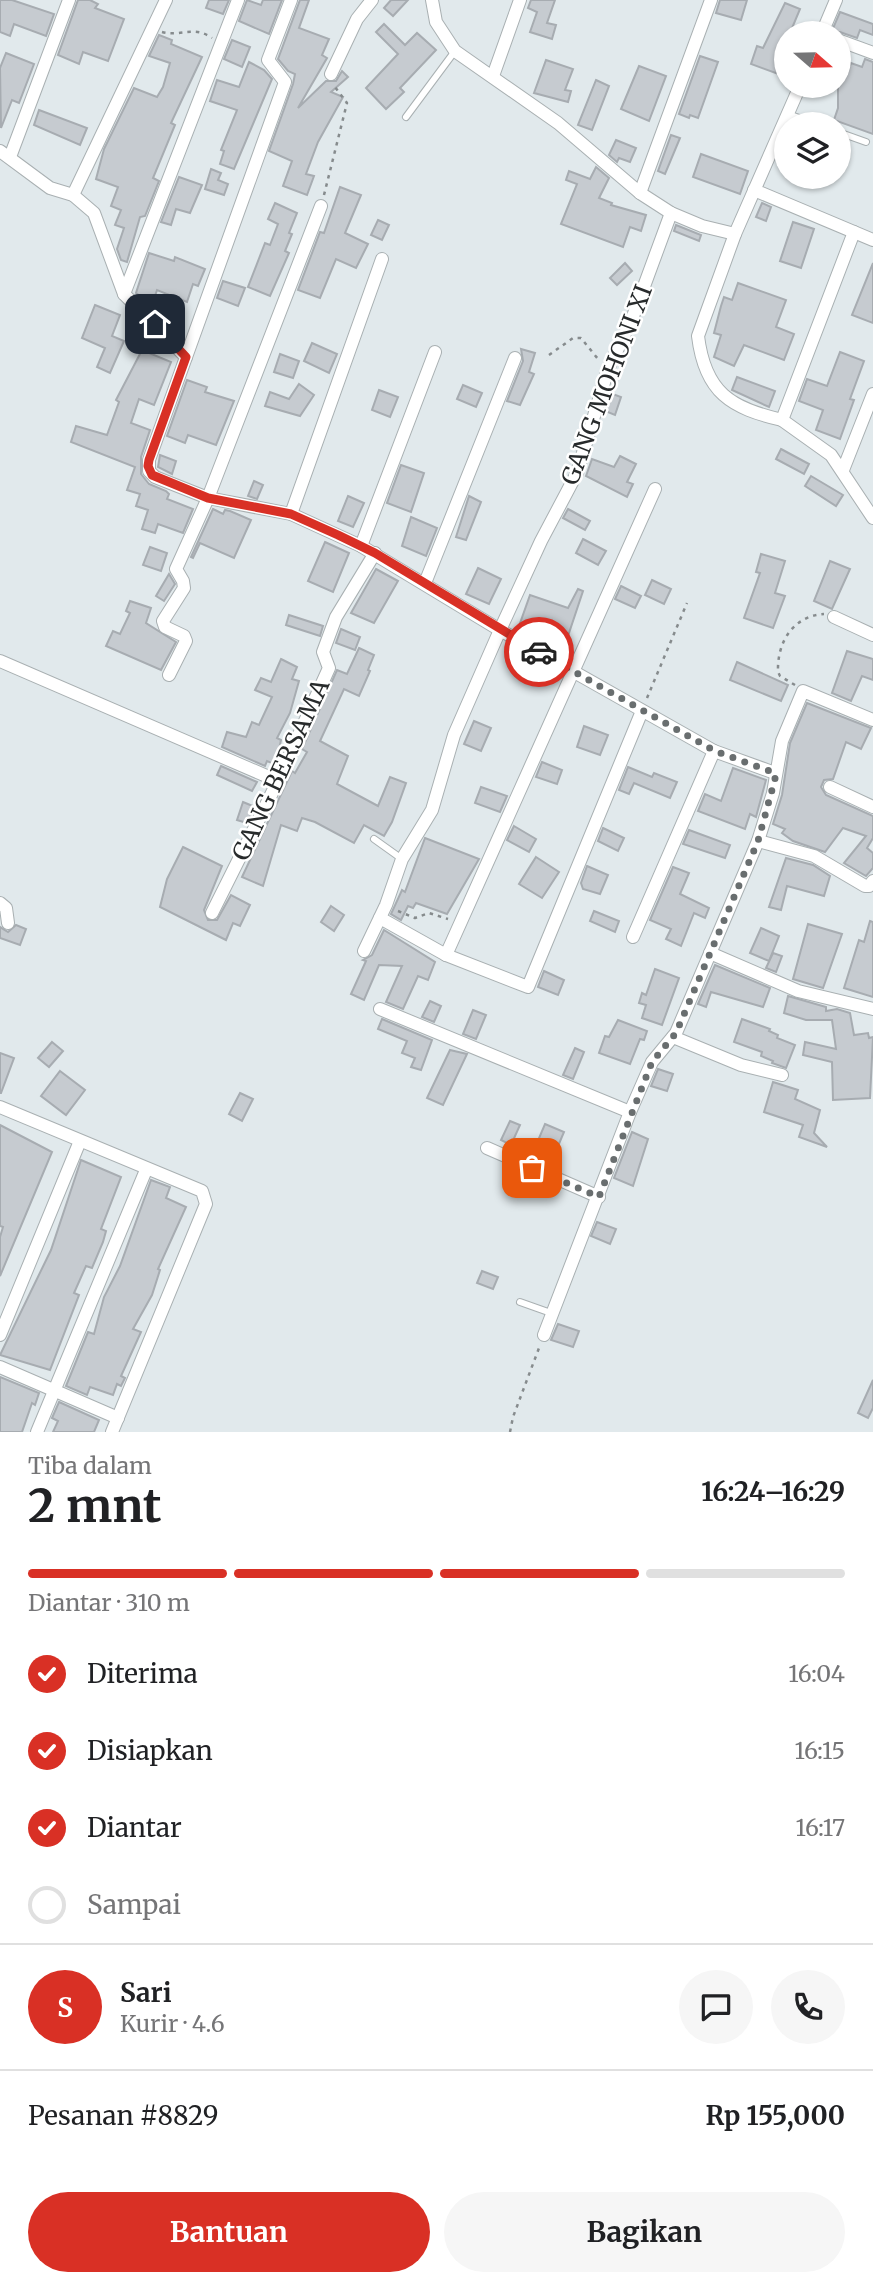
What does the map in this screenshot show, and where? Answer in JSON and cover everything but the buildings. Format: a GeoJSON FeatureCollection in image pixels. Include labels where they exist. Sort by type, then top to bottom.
{"type":"FeatureCollection","features":[{"type":"Feature","properties":{"kind":"street"},"geometry":{"type":"LineString","coordinates":[[69,0],[5,154],[50,187],[73,195],[87,205],[100,223],[124,294],[186,357]]}},
{"type":"Feature","properties":{"kind":"street"},"geometry":{"type":"LineString","coordinates":[[73,195],[166,0]]}},
{"type":"Feature","properties":{"kind":"street"},"geometry":{"type":"LineString","coordinates":[[124,294],[238,0]]}},
{"type":"Feature","properties":{"kind":"street"},"geometry":{"type":"LineString","coordinates":[[291,0],[268,60],[285,82],[148,466],[155,477],[208,498],[291,514],[362,546],[500,630],[715,751],[775,773]]}},
{"type":"Feature","properties":{"kind":"street"},"geometry":{"type":"LineString","coordinates":[[331,74],[356,19],[372,0]]}},
{"type":"Feature","properties":{"kind":"street"},"geometry":{"type":"LineString","coordinates":[[432,0],[436,22],[455,51],[558,123],[640,193],[671,213],[702,226],[735,234]]}},
{"type":"Feature","properties":{"kind":"street"},"geometry":{"type":"LineString","coordinates":[[493,76],[520,0]]}},
{"type":"Feature","properties":{"kind":"street"},"geometry":{"type":"LineString","coordinates":[[640,193],[711,0]]}},
{"type":"Feature","properties":{"kind":"street"},"geometry":{"type":"LineString","coordinates":[[827,21],[836,0]]}},
{"type":"Feature","properties":{"kind":"street"},"geometry":{"type":"LineString","coordinates":[[851,45],[873,53]]}},
{"type":"Feature","properties":{"kind":"street"},"geometry":{"type":"LineString","coordinates":[[774,145],[700,323],[699,351],[711,379],[723,397],[751,413],[782,421],[822,447],[844,470],[873,518]]}},
{"type":"Feature","properties":{"kind":"street"},"geometry":{"type":"LineString","coordinates":[[754,190],[873,240]]}},
{"type":"Feature","properties":{"kind":"street"},"geometry":{"type":"LineString","coordinates":[[169,675],[186,638],[164,626],[164,619],[184,588],[176,569],[208,498],[321,206]]}},
{"type":"Feature","properties":{"kind":"street","name":"GANG MOHONI XI"},"geometry":{"type":"LineString","coordinates":[[364,951],[386,905],[402,859],[432,810],[454,735],[500,630],[541,541],[578,473],[608,369],[632,319],[671,213]]}},
{"type":"Feature","properties":{"kind":"street"},"geometry":{"type":"LineString","coordinates":[[782,421],[854,232]]}},
{"type":"Feature","properties":{"kind":"street"},"geometry":{"type":"LineString","coordinates":[[291,514],[382,259]]}},
{"type":"Feature","properties":{"kind":"street"},"geometry":{"type":"LineString","coordinates":[[362,546],[435,352]]}},
{"type":"Feature","properties":{"kind":"street"},"geometry":{"type":"LineString","coordinates":[[425,583],[515,358]]}},
{"type":"Feature","properties":{"kind":"street"},"geometry":{"type":"LineString","coordinates":[[844,470],[873,394]]}},
{"type":"Feature","properties":{"kind":"street"},"geometry":{"type":"LineString","coordinates":[[446,955],[654,489]]}},
{"type":"Feature","properties":{"kind":"street","name":"GANG BERSAMA"},"geometry":{"type":"LineString","coordinates":[[212,913],[278,782],[329,668],[323,652],[336,617],[375,553]]}},
{"type":"Feature","properties":{"kind":"street"},"geometry":{"type":"LineString","coordinates":[[834,617],[873,635]]}},
{"type":"Feature","properties":{"kind":"street"},"geometry":{"type":"LineString","coordinates":[[0,661],[278,782]]}},
{"type":"Feature","properties":{"kind":"street"},"geometry":{"type":"LineString","coordinates":[[544,1335],[630,1112],[652,1062],[673,1037],[758,841],[773,793],[782,741],[803,691],[873,720]]}},
{"type":"Feature","properties":{"kind":"street"},"geometry":{"type":"LineString","coordinates":[[380,918],[446,955],[528,987],[642,710]]}},
{"type":"Feature","properties":{"kind":"street"},"geometry":{"type":"LineString","coordinates":[[633,937],[715,751]]}},
{"type":"Feature","properties":{"kind":"street"},"geometry":{"type":"LineString","coordinates":[[830,787],[873,807]]}},
{"type":"Feature","properties":{"kind":"street"},"geometry":{"type":"LineString","coordinates":[[758,841],[814,856],[865,886],[873,881]]}},
{"type":"Feature","properties":{"kind":"street"},"geometry":{"type":"LineString","coordinates":[[0,903],[6,908],[8,923]]}},
{"type":"Feature","properties":{"kind":"street"},"geometry":{"type":"LineString","coordinates":[[709,953],[798,991],[873,1009]]}},
{"type":"Feature","properties":{"kind":"street"},"geometry":{"type":"LineString","coordinates":[[380,1009],[630,1112]]}},
{"type":"Feature","properties":{"kind":"street"},"geometry":{"type":"LineString","coordinates":[[673,1037],[741,1065],[782,1075]]}},
{"type":"Feature","properties":{"kind":"street"},"geometry":{"type":"LineString","coordinates":[[0,1107],[146,1170],[202,1191],[206,1204],[112,1432]]}},
{"type":"Feature","properties":{"kind":"street"},"geometry":{"type":"LineString","coordinates":[[0,1335],[80,1141]]}},
{"type":"Feature","properties":{"kind":"street"},"geometry":{"type":"LineString","coordinates":[[487,1148],[599,1197]]}},
{"type":"Feature","properties":{"kind":"street"},"geometry":{"type":"LineString","coordinates":[[37,1432],[146,1170]]}},
{"type":"Feature","properties":{"kind":"street"},"geometry":{"type":"LineString","coordinates":[[0,1367],[118,1418]]}},
{"type":"Feature","properties":{"kind":"lane"},"geometry":{"type":"LineString","coordinates":[[406,117],[455,51]]}},
{"type":"Feature","properties":{"kind":"lane"},"geometry":{"type":"LineString","coordinates":[[851,137],[866,142]]}},
{"type":"Feature","properties":{"kind":"lane"},"geometry":{"type":"LineString","coordinates":[[374,839],[402,859]]}},
{"type":"Feature","properties":{"kind":"lane"},"geometry":{"type":"LineString","coordinates":[[520,1302],[553,1314]]}},
{"type":"Feature","properties":{"kind":"path"},"geometry":{"type":"LineString","coordinates":[[152,30],[170,35],[187,30],[205,33],[220,44]]}},
{"type":"Feature","properties":{"kind":"path"},"geometry":{"type":"LineString","coordinates":[[321,206],[347,103],[333,85],[331,74]]}},
{"type":"Feature","properties":{"kind":"path"},"geometry":{"type":"LineString","coordinates":[[549,355],[573,338],[581,338],[608,369]]}},
{"type":"Feature","properties":{"kind":"path"},"geometry":{"type":"LineString","coordinates":[[642,710],[687,603]]}},
{"type":"Feature","properties":{"kind":"path"},"geometry":{"type":"LineString","coordinates":[[780,676],[779,653],[789,631],[813,615],[834,617]]}},
{"type":"Feature","properties":{"kind":"path"},"geometry":{"type":"LineString","coordinates":[[386,905],[415,918],[429,913],[461,923]]}},
{"type":"Feature","properties":{"kind":"path"},"geometry":{"type":"LineString","coordinates":[[510,1432],[513,1417],[544,1335]]}},
{"type":"Feature","properties":{"kind":"way so far"},"geometry":{"type":"LineString","coordinates":[[532,1168],[599,1197],[630,1112],[652,1062],[676,1033],[758,841],[775,779],[775,773],[715,751],[539,652]]}},
{"type":"Feature","properties":{"kind":"route"},"geometry":{"type":"LineString","coordinates":[[155,324],[186,357],[149,460],[149,471],[152,475],[208,498],[291,514],[338,535],[375,553],[539,652]]}}]}
